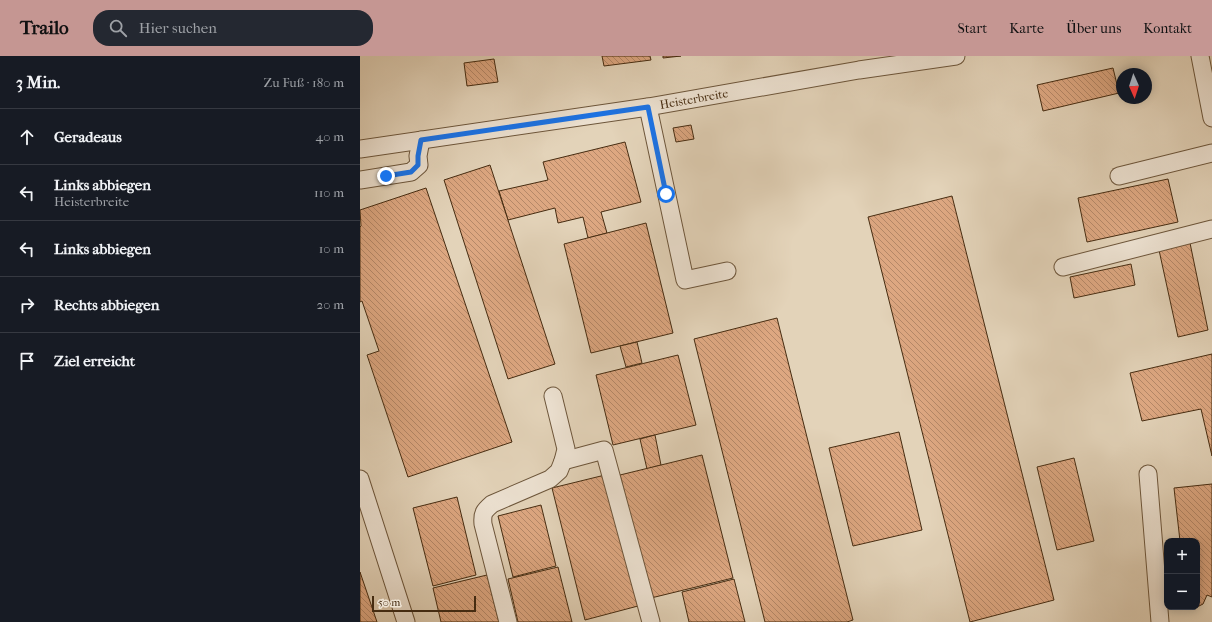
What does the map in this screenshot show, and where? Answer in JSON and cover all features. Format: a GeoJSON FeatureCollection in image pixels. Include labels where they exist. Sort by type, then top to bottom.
{"type":"FeatureCollection","features":[{"type":"Feature","properties":{"kind":"street","name":"Heisterbreite"},"geometry":{"type":"LineString","coordinates":[[360,149],[648,107],[857,63],[956,56]]}},
{"type":"Feature","properties":{"kind":"street"},"geometry":{"type":"LineString","coordinates":[[1200,56],[1212,118]]}},
{"type":"Feature","properties":{"kind":"street"},"geometry":{"type":"LineString","coordinates":[[648,107],[685,280],[727,271]]}},
{"type":"Feature","properties":{"kind":"street"},"geometry":{"type":"LineString","coordinates":[[360,180],[411,172],[418,165],[421,140]]}},
{"type":"Feature","properties":{"kind":"street"},"geometry":{"type":"LineString","coordinates":[[1119,176],[1212,153]]}},
{"type":"Feature","properties":{"kind":"street"},"geometry":{"type":"LineString","coordinates":[[1063,267],[1212,228]]}},
{"type":"Feature","properties":{"kind":"street"},"geometry":{"type":"LineString","coordinates":[[508,622],[482,516],[485,509],[492,504],[550,479],[559,471],[566,449],[553,396]]}},
{"type":"Feature","properties":{"kind":"street"},"geometry":{"type":"LineString","coordinates":[[563,461],[604,450],[651,622]]}},
{"type":"Feature","properties":{"kind":"street"},"geometry":{"type":"LineString","coordinates":[[1148,474],[1160,622]]}},
{"type":"Feature","properties":{"kind":"street"},"geometry":{"type":"LineString","coordinates":[[360,479],[406,622]]}},
{"type":"Feature","properties":{"kind":"building"},"geometry":{"type":"Polygon","coordinates":[[[602,56],[650,56],[651,60],[604,66],[602,56]]]}},
{"type":"Feature","properties":{"kind":"building"},"geometry":{"type":"Polygon","coordinates":[[[663,56],[681,56],[663,58],[663,56]]]}},
{"type":"Feature","properties":{"kind":"building"},"geometry":{"type":"Polygon","coordinates":[[[494,59],[498,82],[467,86],[464,63],[494,59]]]}},
{"type":"Feature","properties":{"kind":"building"},"geometry":{"type":"Polygon","coordinates":[[[1113,68],[1116,80],[1116,94],[1043,111],[1037,85],[1113,68]]]}},
{"type":"Feature","properties":{"kind":"building"},"geometry":{"type":"Polygon","coordinates":[[[691,125],[694,139],[676,142],[673,128],[691,125]]]}},
{"type":"Feature","properties":{"kind":"building"},"geometry":{"type":"Polygon","coordinates":[[[625,142],[641,202],[601,212],[607,233],[588,238],[583,217],[558,223],[555,208],[508,220],[499,191],[548,180],[543,162],[625,142]]]}},
{"type":"Feature","properties":{"kind":"building"},"geometry":{"type":"Polygon","coordinates":[[[490,165],[555,364],[508,379],[444,180],[490,165]]]}},
{"type":"Feature","properties":{"kind":"building"},"geometry":{"type":"Polygon","coordinates":[[[1168,179],[1178,222],[1087,242],[1078,198],[1168,179]]]}},
{"type":"Feature","properties":{"kind":"building"},"geometry":{"type":"Polygon","coordinates":[[[426,188],[512,442],[408,477],[367,355],[379,351],[362,301],[360,302],[360,210],[426,188]]]}},
{"type":"Feature","properties":{"kind":"building"},"geometry":{"type":"Polygon","coordinates":[[[952,196],[1054,600],[970,622],[868,217],[952,196]]]}},
{"type":"Feature","properties":{"kind":"building"},"geometry":{"type":"Polygon","coordinates":[[[646,223],[673,333],[591,353],[564,244],[646,223]]]}},
{"type":"Feature","properties":{"kind":"building"},"geometry":{"type":"Polygon","coordinates":[[[1190,243],[1208,330],[1178,337],[1159,250],[1190,243]]]}},
{"type":"Feature","properties":{"kind":"building"},"geometry":{"type":"Polygon","coordinates":[[[1131,264],[1135,285],[1074,298],[1070,277],[1131,264]]]}},
{"type":"Feature","properties":{"kind":"building"},"geometry":{"type":"Polygon","coordinates":[[[777,318],[853,620],[847,622],[765,622],[694,339],[777,318]]]}},
{"type":"Feature","properties":{"kind":"building"},"geometry":{"type":"Polygon","coordinates":[[[637,342],[642,363],[626,367],[620,346],[637,342]]]}},
{"type":"Feature","properties":{"kind":"building"},"geometry":{"type":"Polygon","coordinates":[[[1212,354],[1212,456],[1201,409],[1142,421],[1130,373],[1212,354]]]}},
{"type":"Feature","properties":{"kind":"building"},"geometry":{"type":"Polygon","coordinates":[[[678,355],[696,425],[613,445],[596,375],[678,355]]]}},
{"type":"Feature","properties":{"kind":"building"},"geometry":{"type":"Polygon","coordinates":[[[899,432],[922,530],[853,546],[829,448],[899,432]]]}},
{"type":"Feature","properties":{"kind":"building"},"geometry":{"type":"Polygon","coordinates":[[[655,435],[661,465],[647,469],[640,439],[655,435]]]}},
{"type":"Feature","properties":{"kind":"building"},"geometry":{"type":"Polygon","coordinates":[[[702,455],[733,578],[651,598],[620,475],[702,455]]]}},
{"type":"Feature","properties":{"kind":"building"},"geometry":{"type":"Polygon","coordinates":[[[1074,458],[1094,541],[1057,550],[1037,467],[1074,458]]]}},
{"type":"Feature","properties":{"kind":"building"},"geometry":{"type":"Polygon","coordinates":[[[605,475],[638,606],[585,620],[552,488],[605,475]]]}},
{"type":"Feature","properties":{"kind":"building"},"geometry":{"type":"Polygon","coordinates":[[[1212,484],[1212,597],[1207,595],[1203,604],[1200,606],[1200,538],[1180,538],[1174,488],[1212,484]]]}},
{"type":"Feature","properties":{"kind":"building"},"geometry":{"type":"Polygon","coordinates":[[[457,497],[476,575],[433,586],[413,508],[457,497]]]}},
{"type":"Feature","properties":{"kind":"building"},"geometry":{"type":"Polygon","coordinates":[[[541,505],[556,566],[513,577],[498,516],[541,505]]]}},
{"type":"Feature","properties":{"kind":"building"},"geometry":{"type":"Polygon","coordinates":[[[558,567],[572,622],[518,622],[508,579],[558,567]]]}},
{"type":"Feature","properties":{"kind":"building"},"geometry":{"type":"Polygon","coordinates":[[[360,572],[377,622],[360,622],[360,572]]]}},
{"type":"Feature","properties":{"kind":"building"},"geometry":{"type":"Polygon","coordinates":[[[487,575],[499,622],[441,622],[433,588],[487,575]]]}},
{"type":"Feature","properties":{"kind":"building"},"geometry":{"type":"Polygon","coordinates":[[[734,579],[745,622],[689,622],[682,592],[734,579]]]}},
{"type":"Feature","properties":{"kind":"route"},"geometry":{"type":"LineString","coordinates":[[386,176],[411,172],[416,169],[418,165],[421,140],[648,107],[666,194]]}}]}
